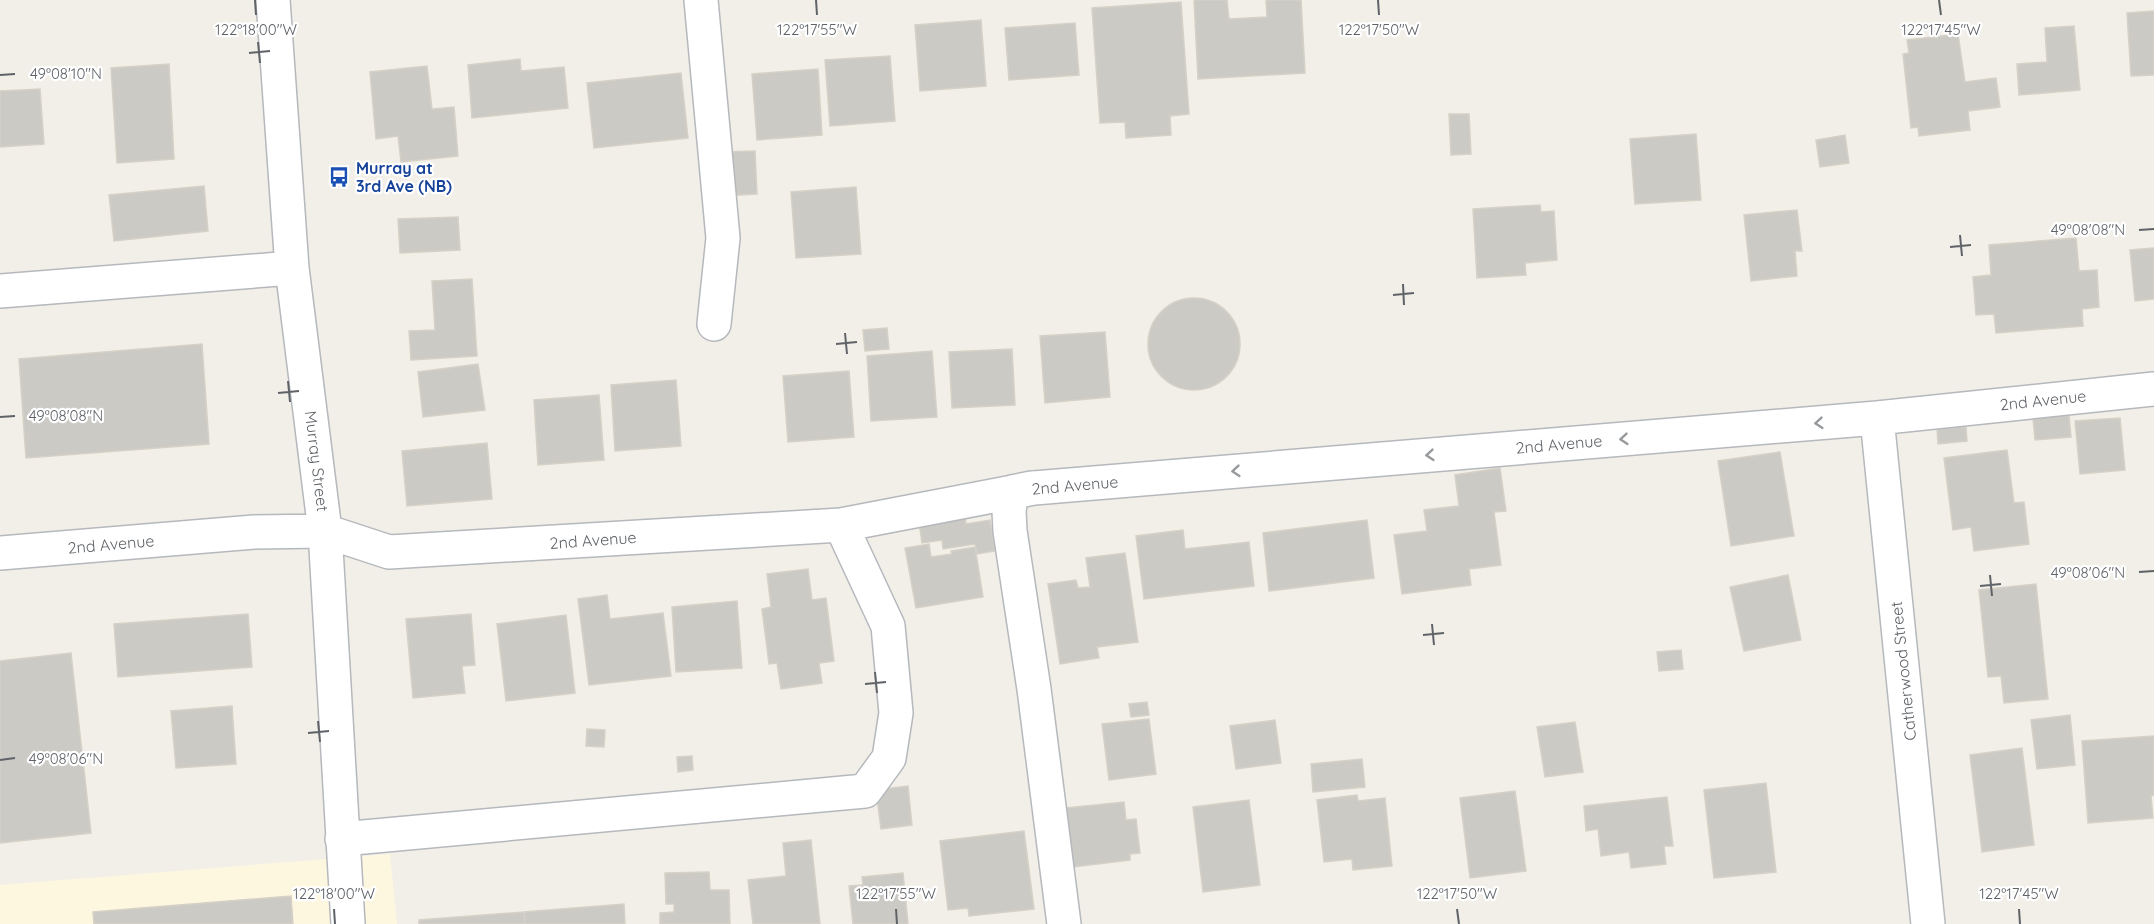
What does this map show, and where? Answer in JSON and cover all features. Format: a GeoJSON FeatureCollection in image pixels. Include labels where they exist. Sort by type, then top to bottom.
{"type":"FeatureCollection","features":[{"type":"Feature","properties":{"kind":"street","name":"Murray Street"},"geometry":{"type":"LineString","coordinates":[[273,0],[292,268],[325,531],[348,924]]}},
{"type":"Feature","properties":{"kind":"street"},"geometry":{"type":"LineString","coordinates":[[701,0],[723,238],[714,324]]}},
{"type":"Feature","properties":{"kind":"street"},"geometry":{"type":"LineString","coordinates":[[0,291],[292,268]]}},
{"type":"Feature","properties":{"kind":"street","name":"2nd Avenue"},"geometry":{"type":"LineString","coordinates":[[0,553],[254,532],[325,531],[389,552],[841,525],[1023,490],[1877,418],[2154,389]]}},
{"type":"Feature","properties":{"kind":"street","name":"Catherwood Street"},"geometry":{"type":"LineString","coordinates":[[1877,418],[1928,924]]}},
{"type":"Feature","properties":{"kind":"street"},"geometry":{"type":"LineString","coordinates":[[1023,490],[1009,511],[1010,531],[1034,689],[1064,924]]}},
{"type":"Feature","properties":{"kind":"street"},"geometry":{"type":"LineString","coordinates":[[342,839],[865,790],[890,758],[896,712],[888,626],[841,525]]}},
{"type":"Feature","properties":{"kind":"shaded area"},"geometry":{"type":"Polygon","coordinates":[[[390,854],[397,924],[0,924],[0,885],[390,854]]]}},
{"type":"Feature","properties":{"kind":"building"},"geometry":{"type":"Polygon","coordinates":[[[1194,0],[1227,0],[1229,19],[1267,17],[1266,0],[1301,0],[1305,73],[1198,79],[1194,0]]]}},
{"type":"Feature","properties":{"kind":"building"},"geometry":{"type":"Polygon","coordinates":[[[1181,2],[1189,114],[1170,116],[1171,135],[1126,138],[1125,122],[1100,123],[1092,8],[1181,2]]]}},
{"type":"Feature","properties":{"kind":"building"},"geometry":{"type":"Polygon","coordinates":[[[2154,11],[2154,75],[2131,76],[2127,13],[2154,11]]]}},
{"type":"Feature","properties":{"kind":"building"},"geometry":{"type":"Polygon","coordinates":[[[981,20],[986,86],[920,91],[915,25],[981,20]]]}},
{"type":"Feature","properties":{"kind":"building"},"geometry":{"type":"Polygon","coordinates":[[[1075,23],[1079,75],[1009,80],[1005,28],[1075,23]]]}},
{"type":"Feature","properties":{"kind":"building"},"geometry":{"type":"Polygon","coordinates":[[[2074,26],[2080,90],[2019,95],[2017,64],[2047,62],[2045,28],[2074,26]]]}},
{"type":"Feature","properties":{"kind":"building"},"geometry":{"type":"Polygon","coordinates":[[[1958,34],[1965,82],[1996,78],[2000,107],[1968,111],[1970,130],[1919,136],[1918,127],[1911,128],[1903,54],[1909,53],[1907,40],[1958,34]]]}},
{"type":"Feature","properties":{"kind":"building"},"geometry":{"type":"Polygon","coordinates":[[[890,56],[895,121],[830,126],[825,60],[890,56]]]}},
{"type":"Feature","properties":{"kind":"building"},"geometry":{"type":"Polygon","coordinates":[[[520,59],[521,71],[564,67],[568,108],[472,118],[468,65],[520,59]]]}},
{"type":"Feature","properties":{"kind":"building"},"geometry":{"type":"Polygon","coordinates":[[[169,64],[174,159],[117,163],[111,68],[169,64]]]}},
{"type":"Feature","properties":{"kind":"building"},"geometry":{"type":"Polygon","coordinates":[[[427,66],[432,109],[454,107],[458,156],[401,162],[398,136],[376,139],[370,72],[427,66]]]}},
{"type":"Feature","properties":{"kind":"building"},"geometry":{"type":"Polygon","coordinates":[[[818,69],[822,135],[757,140],[752,74],[818,69]]]}},
{"type":"Feature","properties":{"kind":"building"},"geometry":{"type":"Polygon","coordinates":[[[681,73],[688,138],[594,148],[587,83],[681,73]]]}},
{"type":"Feature","properties":{"kind":"building"},"geometry":{"type":"Polygon","coordinates":[[[40,89],[44,144],[0,147],[0,91],[40,89]]]}},
{"type":"Feature","properties":{"kind":"building"},"geometry":{"type":"Polygon","coordinates":[[[1449,114],[1469,114],[1471,154],[1451,155],[1449,114]]]}},
{"type":"Feature","properties":{"kind":"building"},"geometry":{"type":"Polygon","coordinates":[[[1696,134],[1701,200],[1635,204],[1630,139],[1696,134]]]}},
{"type":"Feature","properties":{"kind":"building"},"geometry":{"type":"Polygon","coordinates":[[[1845,135],[1849,163],[1820,167],[1816,140],[1845,135]]]}},
{"type":"Feature","properties":{"kind":"building"},"geometry":{"type":"Polygon","coordinates":[[[755,151],[757,194],[722,196],[721,152],[755,151]]]}},
{"type":"Feature","properties":{"kind":"building"},"geometry":{"type":"Polygon","coordinates":[[[204,186],[208,231],[114,241],[109,195],[204,186]]]}},
{"type":"Feature","properties":{"kind":"building"},"geometry":{"type":"Polygon","coordinates":[[[856,187],[861,254],[796,258],[791,192],[856,187]]]}},
{"type":"Feature","properties":{"kind":"building"},"geometry":{"type":"Polygon","coordinates":[[[1540,205],[1541,212],[1554,211],[1557,260],[1525,263],[1526,275],[1477,278],[1473,209],[1540,205]]]}},
{"type":"Feature","properties":{"kind":"building"},"geometry":{"type":"Polygon","coordinates":[[[1797,210],[1802,251],[1795,251],[1797,276],[1751,281],[1744,215],[1797,210]]]}},
{"type":"Feature","properties":{"kind":"building"},"geometry":{"type":"Polygon","coordinates":[[[458,217],[460,250],[400,253],[398,219],[458,217]]]}},
{"type":"Feature","properties":{"kind":"building"},"geometry":{"type":"Polygon","coordinates":[[[2076,238],[2079,271],[2097,270],[2099,307],[2082,309],[2083,326],[1996,333],[1994,314],[1976,315],[1973,277],[1991,275],[1989,245],[2076,238]]]}},
{"type":"Feature","properties":{"kind":"building"},"geometry":{"type":"Polygon","coordinates":[[[2154,248],[2154,299],[2135,301],[2130,250],[2154,248]]]}},
{"type":"Feature","properties":{"kind":"building"},"geometry":{"type":"Polygon","coordinates":[[[472,279],[477,356],[411,360],[409,331],[435,330],[432,281],[472,279]]]}},
{"type":"Feature","properties":{"kind":"building"},"geometry":{"type":"Polygon","coordinates":[[[1194,298],[1211,302],[1226,312],[1236,327],[1240,344],[1236,361],[1226,376],[1211,386],[1194,390],[1177,386],[1162,376],[1152,361],[1148,344],[1152,327],[1162,312],[1177,302],[1194,298]]]}},
{"type":"Feature","properties":{"kind":"building"},"geometry":{"type":"Polygon","coordinates":[[[887,328],[889,349],[865,351],[863,330],[887,328]]]}},
{"type":"Feature","properties":{"kind":"building"},"geometry":{"type":"Polygon","coordinates":[[[1105,332],[1110,397],[1045,403],[1040,336],[1105,332]]]}},
{"type":"Feature","properties":{"kind":"building"},"geometry":{"type":"Polygon","coordinates":[[[202,344],[209,444],[26,458],[19,359],[202,344]]]}},
{"type":"Feature","properties":{"kind":"building"},"geometry":{"type":"Polygon","coordinates":[[[1012,349],[1015,405],[952,408],[949,352],[1012,349]]]}},
{"type":"Feature","properties":{"kind":"building"},"geometry":{"type":"Polygon","coordinates":[[[932,351],[937,417],[871,421],[867,356],[932,351]]]}},
{"type":"Feature","properties":{"kind":"building"},"geometry":{"type":"Polygon","coordinates":[[[478,364],[485,410],[423,417],[418,372],[478,364]]]}},
{"type":"Feature","properties":{"kind":"building"},"geometry":{"type":"Polygon","coordinates":[[[849,371],[854,437],[788,442],[783,376],[849,371]]]}},
{"type":"Feature","properties":{"kind":"building"},"geometry":{"type":"Polygon","coordinates":[[[676,380],[681,446],[615,451],[611,385],[676,380]]]}},
{"type":"Feature","properties":{"kind":"building"},"geometry":{"type":"Polygon","coordinates":[[[599,395],[604,460],[538,465],[534,400],[599,395]]]}},
{"type":"Feature","properties":{"kind":"building"},"geometry":{"type":"Polygon","coordinates":[[[2069,415],[2071,437],[2035,440],[2033,418],[2069,415]]]}},
{"type":"Feature","properties":{"kind":"building"},"geometry":{"type":"Polygon","coordinates":[[[2120,418],[2125,470],[2080,474],[2075,421],[2120,418]]]}},
{"type":"Feature","properties":{"kind":"building"},"geometry":{"type":"Polygon","coordinates":[[[1966,427],[1967,441],[1938,444],[1937,429],[1966,427]]]}},
{"type":"Feature","properties":{"kind":"building"},"geometry":{"type":"Polygon","coordinates":[[[487,443],[492,499],[407,506],[402,451],[487,443]]]}},
{"type":"Feature","properties":{"kind":"building"},"geometry":{"type":"Polygon","coordinates":[[[2007,450],[2014,503],[2024,502],[2029,544],[1974,551],[1971,527],[1953,530],[1944,458],[2007,450]]]}},
{"type":"Feature","properties":{"kind":"building"},"geometry":{"type":"Polygon","coordinates":[[[1780,452],[1794,536],[1731,546],[1718,461],[1780,452]]]}},
{"type":"Feature","properties":{"kind":"building"},"geometry":{"type":"Polygon","coordinates":[[[1500,468],[1506,511],[1494,512],[1501,565],[1469,569],[1471,585],[1402,594],[1394,535],[1427,531],[1424,510],[1459,506],[1455,475],[1500,468]]]}},
{"type":"Feature","properties":{"kind":"building"},"geometry":{"type":"Polygon","coordinates":[[[964,508],[966,524],[990,520],[995,551],[977,554],[975,544],[943,549],[942,540],[922,543],[918,515],[964,508]]]}},
{"type":"Feature","properties":{"kind":"building"},"geometry":{"type":"Polygon","coordinates":[[[1367,520],[1374,578],[1269,591],[1263,533],[1367,520]]]}},
{"type":"Feature","properties":{"kind":"building"},"geometry":{"type":"Polygon","coordinates":[[[1183,530],[1185,549],[1249,542],[1254,586],[1144,599],[1136,536],[1183,530]]]}},
{"type":"Feature","properties":{"kind":"building"},"geometry":{"type":"Polygon","coordinates":[[[929,544],[931,557],[975,547],[983,597],[916,608],[905,548],[929,544]]]}},
{"type":"Feature","properties":{"kind":"building"},"geometry":{"type":"Polygon","coordinates":[[[1125,553],[1138,642],[1097,647],[1099,658],[1060,664],[1048,584],[1076,580],[1078,588],[1090,587],[1086,558],[1125,553]]]}},
{"type":"Feature","properties":{"kind":"building"},"geometry":{"type":"Polygon","coordinates":[[[808,569],[812,600],[826,598],[834,661],[819,663],[822,683],[781,689],[777,663],[769,664],[762,609],[771,607],[767,574],[808,569]]]}},
{"type":"Feature","properties":{"kind":"building"},"geometry":{"type":"Polygon","coordinates":[[[1788,575],[1801,640],[1744,651],[1730,587],[1788,575]]]}},
{"type":"Feature","properties":{"kind":"building"},"geometry":{"type":"Polygon","coordinates":[[[2036,584],[2048,699],[2004,703],[2001,676],[1988,677],[1979,590],[2036,584]]]}},
{"type":"Feature","properties":{"kind":"building"},"geometry":{"type":"Polygon","coordinates":[[[607,595],[610,619],[663,613],[671,676],[589,685],[578,599],[607,595]]]}},
{"type":"Feature","properties":{"kind":"building"},"geometry":{"type":"Polygon","coordinates":[[[737,601],[742,668],[676,672],[672,607],[737,601]]]}},
{"type":"Feature","properties":{"kind":"building"},"geometry":{"type":"Polygon","coordinates":[[[248,614],[252,667],[118,677],[114,624],[248,614]]]}},
{"type":"Feature","properties":{"kind":"building"},"geometry":{"type":"Polygon","coordinates":[[[471,614],[475,665],[462,666],[465,693],[413,698],[406,619],[471,614]]]}},
{"type":"Feature","properties":{"kind":"building"},"geometry":{"type":"Polygon","coordinates":[[[566,615],[575,693],[506,701],[497,624],[566,615]]]}},
{"type":"Feature","properties":{"kind":"building"},"geometry":{"type":"Polygon","coordinates":[[[1681,650],[1683,669],[1659,671],[1657,652],[1681,650]]]}},
{"type":"Feature","properties":{"kind":"building"},"geometry":{"type":"Polygon","coordinates":[[[71,653],[91,833],[0,843],[0,661],[71,653]]]}},
{"type":"Feature","properties":{"kind":"building"},"geometry":{"type":"Polygon","coordinates":[[[1147,702],[1149,715],[1131,717],[1129,704],[1147,702]]]}},
{"type":"Feature","properties":{"kind":"building"},"geometry":{"type":"Polygon","coordinates":[[[232,706],[236,764],[176,768],[171,711],[232,706]]]}},
{"type":"Feature","properties":{"kind":"building"},"geometry":{"type":"Polygon","coordinates":[[[2070,715],[2075,765],[2037,769],[2031,720],[2070,715]]]}},
{"type":"Feature","properties":{"kind":"building"},"geometry":{"type":"Polygon","coordinates":[[[1149,719],[1156,774],[1109,780],[1102,724],[1149,719]]]}},
{"type":"Feature","properties":{"kind":"building"},"geometry":{"type":"Polygon","coordinates":[[[1275,720],[1281,763],[1236,769],[1230,726],[1275,720]]]}},
{"type":"Feature","properties":{"kind":"building"},"geometry":{"type":"Polygon","coordinates":[[[1575,722],[1583,772],[1545,777],[1537,727],[1575,722]]]}},
{"type":"Feature","properties":{"kind":"building"},"geometry":{"type":"Polygon","coordinates":[[[587,729],[605,730],[604,747],[586,746],[587,729]]]}},
{"type":"Feature","properties":{"kind":"building"},"geometry":{"type":"Polygon","coordinates":[[[2154,736],[2154,795],[2151,796],[2153,818],[2088,823],[2082,741],[2154,736]]]}},
{"type":"Feature","properties":{"kind":"building"},"geometry":{"type":"Polygon","coordinates":[[[2022,748],[2034,845],[1982,852],[1970,755],[2022,748]]]}},
{"type":"Feature","properties":{"kind":"building"},"geometry":{"type":"Polygon","coordinates":[[[692,756],[693,770],[678,772],[677,757],[692,756]]]}},
{"type":"Feature","properties":{"kind":"building"},"geometry":{"type":"Polygon","coordinates":[[[1362,759],[1365,787],[1313,792],[1311,764],[1362,759]]]}},
{"type":"Feature","properties":{"kind":"building"},"geometry":{"type":"Polygon","coordinates":[[[1766,783],[1776,872],[1714,878],[1704,790],[1766,783]]]}},
{"type":"Feature","properties":{"kind":"building"},"geometry":{"type":"Polygon","coordinates":[[[908,786],[912,825],[881,829],[876,790],[908,786]]]}},
{"type":"Feature","properties":{"kind":"building"},"geometry":{"type":"Polygon","coordinates":[[[1515,791],[1526,871],[1470,878],[1460,798],[1515,791]]]}},
{"type":"Feature","properties":{"kind":"building"},"geometry":{"type":"Polygon","coordinates":[[[1357,795],[1358,801],[1385,798],[1392,866],[1353,870],[1352,859],[1324,862],[1317,800],[1357,795]]]}},
{"type":"Feature","properties":{"kind":"building"},"geometry":{"type":"Polygon","coordinates":[[[1667,797],[1673,846],[1664,846],[1666,864],[1631,868],[1629,852],[1601,856],[1598,829],[1586,831],[1584,806],[1667,797]]]}},
{"type":"Feature","properties":{"kind":"building"},"geometry":{"type":"Polygon","coordinates":[[[1249,800],[1260,885],[1203,892],[1193,807],[1249,800]]]}},
{"type":"Feature","properties":{"kind":"building"},"geometry":{"type":"Polygon","coordinates":[[[1124,802],[1126,820],[1136,819],[1140,853],[1130,854],[1130,860],[1073,867],[1066,808],[1124,802]]]}},
{"type":"Feature","properties":{"kind":"building"},"geometry":{"type":"Polygon","coordinates":[[[1024,831],[1034,909],[969,916],[968,908],[948,910],[940,841],[1024,831]]]}},
{"type":"Feature","properties":{"kind":"building"},"geometry":{"type":"Polygon","coordinates":[[[811,840],[820,924],[753,924],[748,880],[786,876],[783,843],[811,840]]]}},
{"type":"Feature","properties":{"kind":"building"},"geometry":{"type":"Polygon","coordinates":[[[709,872],[710,890],[729,890],[730,924],[660,924],[660,913],[674,912],[674,904],[666,904],[665,873],[709,872]]]}},
{"type":"Feature","properties":{"kind":"building"},"geometry":{"type":"Polygon","coordinates":[[[903,873],[908,924],[853,924],[849,886],[863,885],[862,877],[903,873]]]}},
{"type":"Feature","properties":{"kind":"building"},"geometry":{"type":"Polygon","coordinates":[[[291,896],[293,924],[94,924],[93,912],[291,896]]]}},
{"type":"Feature","properties":{"kind":"building"},"geometry":{"type":"Polygon","coordinates":[[[624,904],[625,924],[525,924],[524,912],[624,904]]]}},
{"type":"Feature","properties":{"kind":"building"},"geometry":{"type":"Polygon","coordinates":[[[524,912],[525,924],[419,924],[419,920],[524,912]]]}},
{"type":"Feature","properties":{"kind":"place","name":"Murray at 3rd Ave (NB)"},"geometry":{"type":"Point","coordinates":[339,177]}}]}
